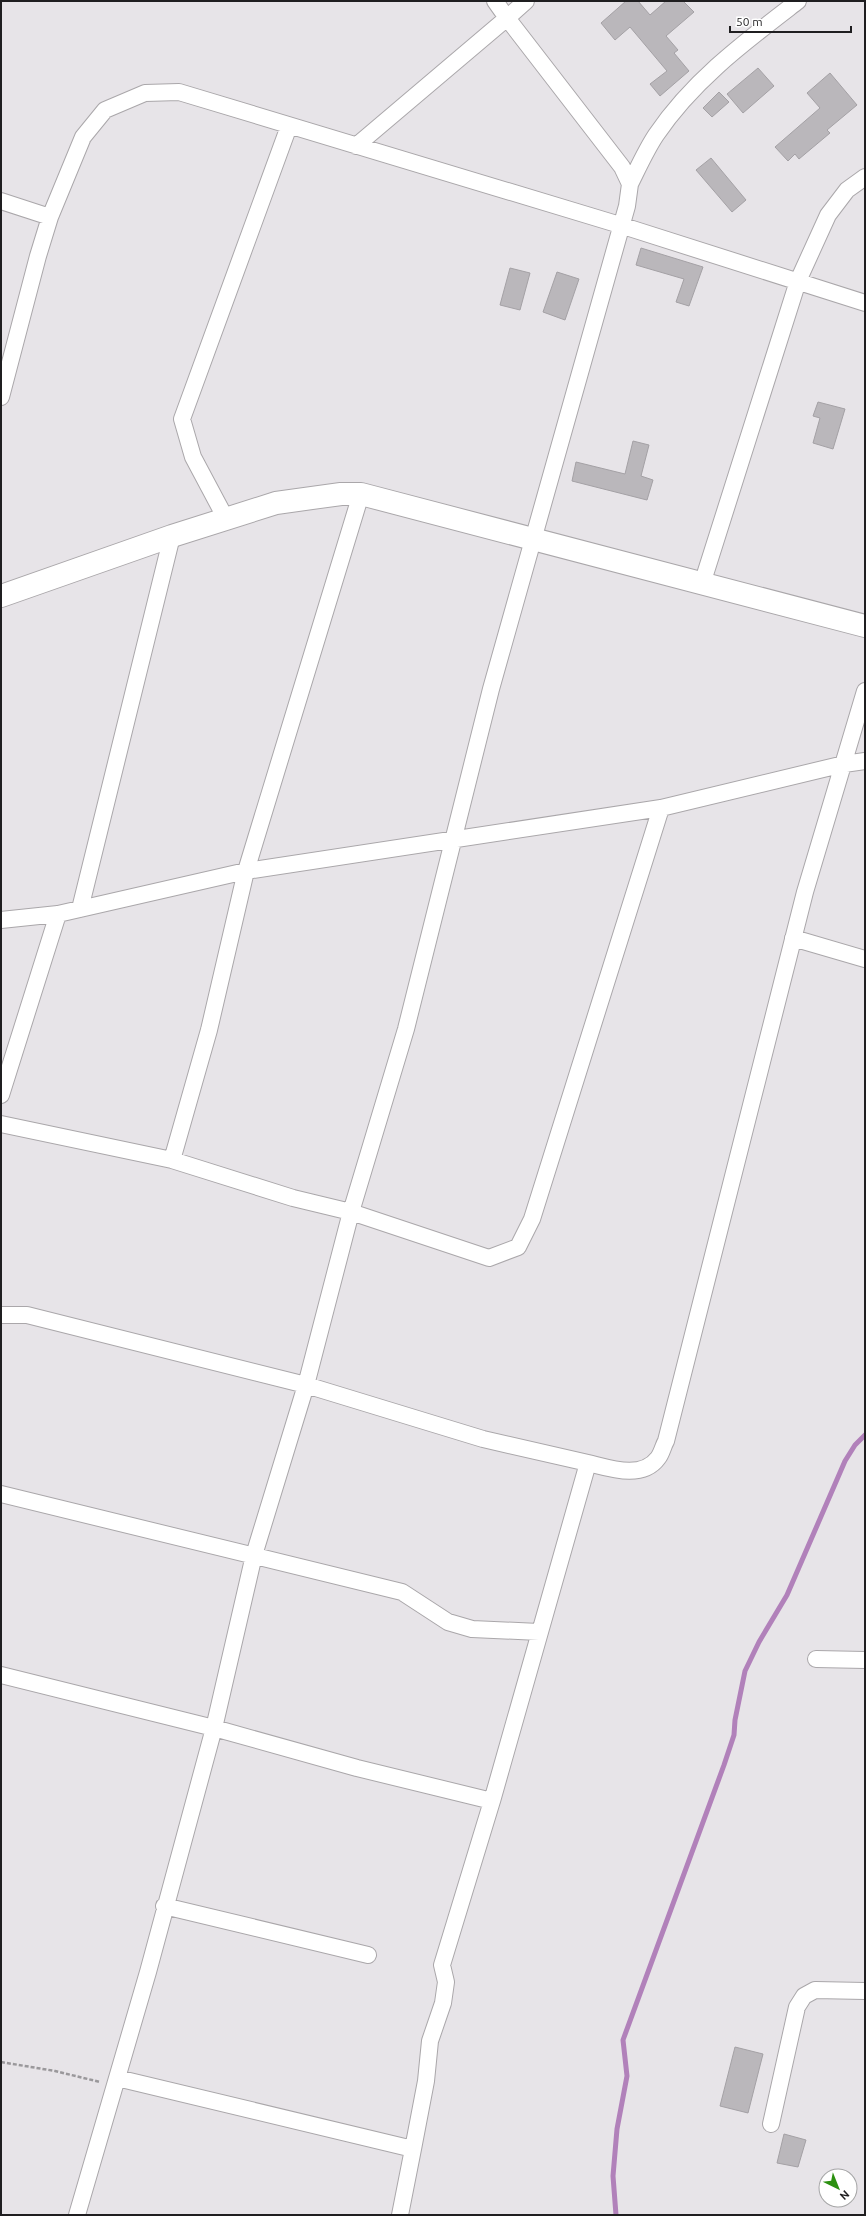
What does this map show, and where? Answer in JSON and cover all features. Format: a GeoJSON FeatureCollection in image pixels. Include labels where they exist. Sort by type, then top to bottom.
{"type":"FeatureCollection","features":[{"type":"Feature","properties":{"kind":"main road"},"geometry":{"type":"LineString","coordinates":[[1,596],[172,536],[276,503],[326,496],[361,494],[865,626]]}},
{"type":"Feature","properties":{"kind":"street"},"geometry":{"type":"LineString","coordinates":[[495,1],[622,167],[630,184]]}},
{"type":"Feature","properties":{"kind":"street"},"geometry":{"type":"LineString","coordinates":[[356,146],[526,1]]}},
{"type":"Feature","properties":{"kind":"street"},"geometry":{"type":"LineString","coordinates":[[77,2215],[116,2082],[214,1728],[254,1555],[306,1385],[351,1212],[406,1029],[491,689],[620,225],[627,206],[630,184],[656,136],[684,100],[733,51],[798,1]]}},
{"type":"Feature","properties":{"kind":"street"},"geometry":{"type":"LineString","coordinates":[[1,396],[38,256],[50,217],[83,137],[105,110],[144,93],[179,92],[620,225],[865,303]]}},
{"type":"Feature","properties":{"kind":"street"},"geometry":{"type":"LineString","coordinates":[[226,519],[193,457],[182,419],[289,126]]}},
{"type":"Feature","properties":{"kind":"street"},"geometry":{"type":"LineString","coordinates":[[702,584],[798,281],[828,215],[847,190],[865,177]]}},
{"type":"Feature","properties":{"kind":"street"},"geometry":{"type":"LineString","coordinates":[[1,201],[50,217]]}},
{"type":"Feature","properties":{"kind":"street"},"geometry":{"type":"LineString","coordinates":[[172,1160],[209,1030],[246,871],[361,494]]}},
{"type":"Feature","properties":{"kind":"street"},"geometry":{"type":"LineString","coordinates":[[80,909],[172,536]]}},
{"type":"Feature","properties":{"kind":"street"},"geometry":{"type":"LineString","coordinates":[[1,1314],[27,1315],[306,1385],[483,1439],[620,1471],[646,1468],[658,1459],[666,1441],[793,938],[865,691]]}},
{"type":"Feature","properties":{"kind":"street"},"geometry":{"type":"LineString","coordinates":[[1,920],[58,914],[246,871],[452,841],[661,808],[844,764],[865,762]]}},
{"type":"Feature","properties":{"kind":"street"},"geometry":{"type":"LineString","coordinates":[[1,1124],[172,1160],[293,1198],[351,1212],[490,1258],[518,1247],[532,1219],[661,808]]}},
{"type":"Feature","properties":{"kind":"street"},"geometry":{"type":"LineString","coordinates":[[1,1095],[58,914]]}},
{"type":"Feature","properties":{"kind":"street"},"geometry":{"type":"LineString","coordinates":[[793,938],[865,958]]}},
{"type":"Feature","properties":{"kind":"street"},"geometry":{"type":"LineString","coordinates":[[400,2215],[426,2080],[430,2041],[443,2003],[446,1982],[442,1965],[492,1800],[588,1463]]}},
{"type":"Feature","properties":{"kind":"street"},"geometry":{"type":"LineString","coordinates":[[1,1494],[402,1592],[448,1622],[472,1629],[539,1632]]}},
{"type":"Feature","properties":{"kind":"street"},"geometry":{"type":"LineString","coordinates":[[816,1659],[865,1660]]}},
{"type":"Feature","properties":{"kind":"street"},"geometry":{"type":"LineString","coordinates":[[1,1675],[214,1728],[357,1768],[492,1800]]}},
{"type":"Feature","properties":{"kind":"street"},"geometry":{"type":"LineString","coordinates":[[164,1906],[368,1955]]}},
{"type":"Feature","properties":{"kind":"street"},"geometry":{"type":"LineString","coordinates":[[771,2124],[797,2007],[804,1996],[815,1990],[865,1991]]}},
{"type":"Feature","properties":{"kind":"street"},"geometry":{"type":"LineString","coordinates":[[116,2082],[413,2149]]}},
{"type":"Feature","properties":{"kind":"path"},"geometry":{"type":"LineString","coordinates":[[1,2062],[116,2082]]}},
{"type":"Feature","properties":{"kind":"building"},"geometry":{"type":"Polygon","coordinates":[[[626,1],[638,1],[650,15],[666,1],[683,1],[694,12],[666,36],[678,50],[674,53],[689,71],[660,96],[650,84],[667,71],[630,27],[615,40],[601,23],[626,1]]]}},
{"type":"Feature","properties":{"kind":"building"},"geometry":{"type":"Polygon","coordinates":[[[758,68],[774,86],[743,113],[727,94],[758,68]]]}},
{"type":"Feature","properties":{"kind":"building"},"geometry":{"type":"Polygon","coordinates":[[[830,73],[857,105],[827,130],[830,133],[799,159],[795,154],[788,161],[775,147],[820,108],[807,93],[830,73]]]}},
{"type":"Feature","properties":{"kind":"building"},"geometry":{"type":"Polygon","coordinates":[[[719,92],[729,102],[712,117],[703,108],[719,92]]]}},
{"type":"Feature","properties":{"kind":"building"},"geometry":{"type":"Polygon","coordinates":[[[711,158],[746,200],[732,212],[696,170],[711,158]]]}},
{"type":"Feature","properties":{"kind":"building"},"geometry":{"type":"Polygon","coordinates":[[[641,248],[703,267],[689,306],[676,302],[684,279],[636,265],[641,248]]]}},
{"type":"Feature","properties":{"kind":"building"},"geometry":{"type":"Polygon","coordinates":[[[510,268],[530,273],[520,310],[500,305],[510,268]]]}},
{"type":"Feature","properties":{"kind":"building"},"geometry":{"type":"Polygon","coordinates":[[[557,272],[579,279],[565,320],[543,312],[557,272]]]}},
{"type":"Feature","properties":{"kind":"building"},"geometry":{"type":"Polygon","coordinates":[[[818,402],[845,409],[833,449],[813,443],[820,418],[813,416],[818,402]]]}},
{"type":"Feature","properties":{"kind":"building"},"geometry":{"type":"Polygon","coordinates":[[[633,441],[649,445],[641,476],[653,480],[647,500],[572,481],[576,462],[625,474],[633,441]]]}},
{"type":"Feature","properties":{"kind":"building"},"geometry":{"type":"Polygon","coordinates":[[[735,2047],[763,2054],[748,2113],[720,2106],[735,2047]]]}},
{"type":"Feature","properties":{"kind":"building"},"geometry":{"type":"Polygon","coordinates":[[[784,2134],[806,2140],[798,2167],[777,2163],[784,2134]]]}},
{"type":"Feature","properties":{"kind":"waterway"},"geometry":{"type":"LineString","coordinates":[[616,2215],[613,2176],[617,2129],[627,2076],[623,2040],[734,1735],[735,1720],[745,1671],[759,1642],[787,1595],[845,1461],[855,1445],[865,1435]]}}]}
